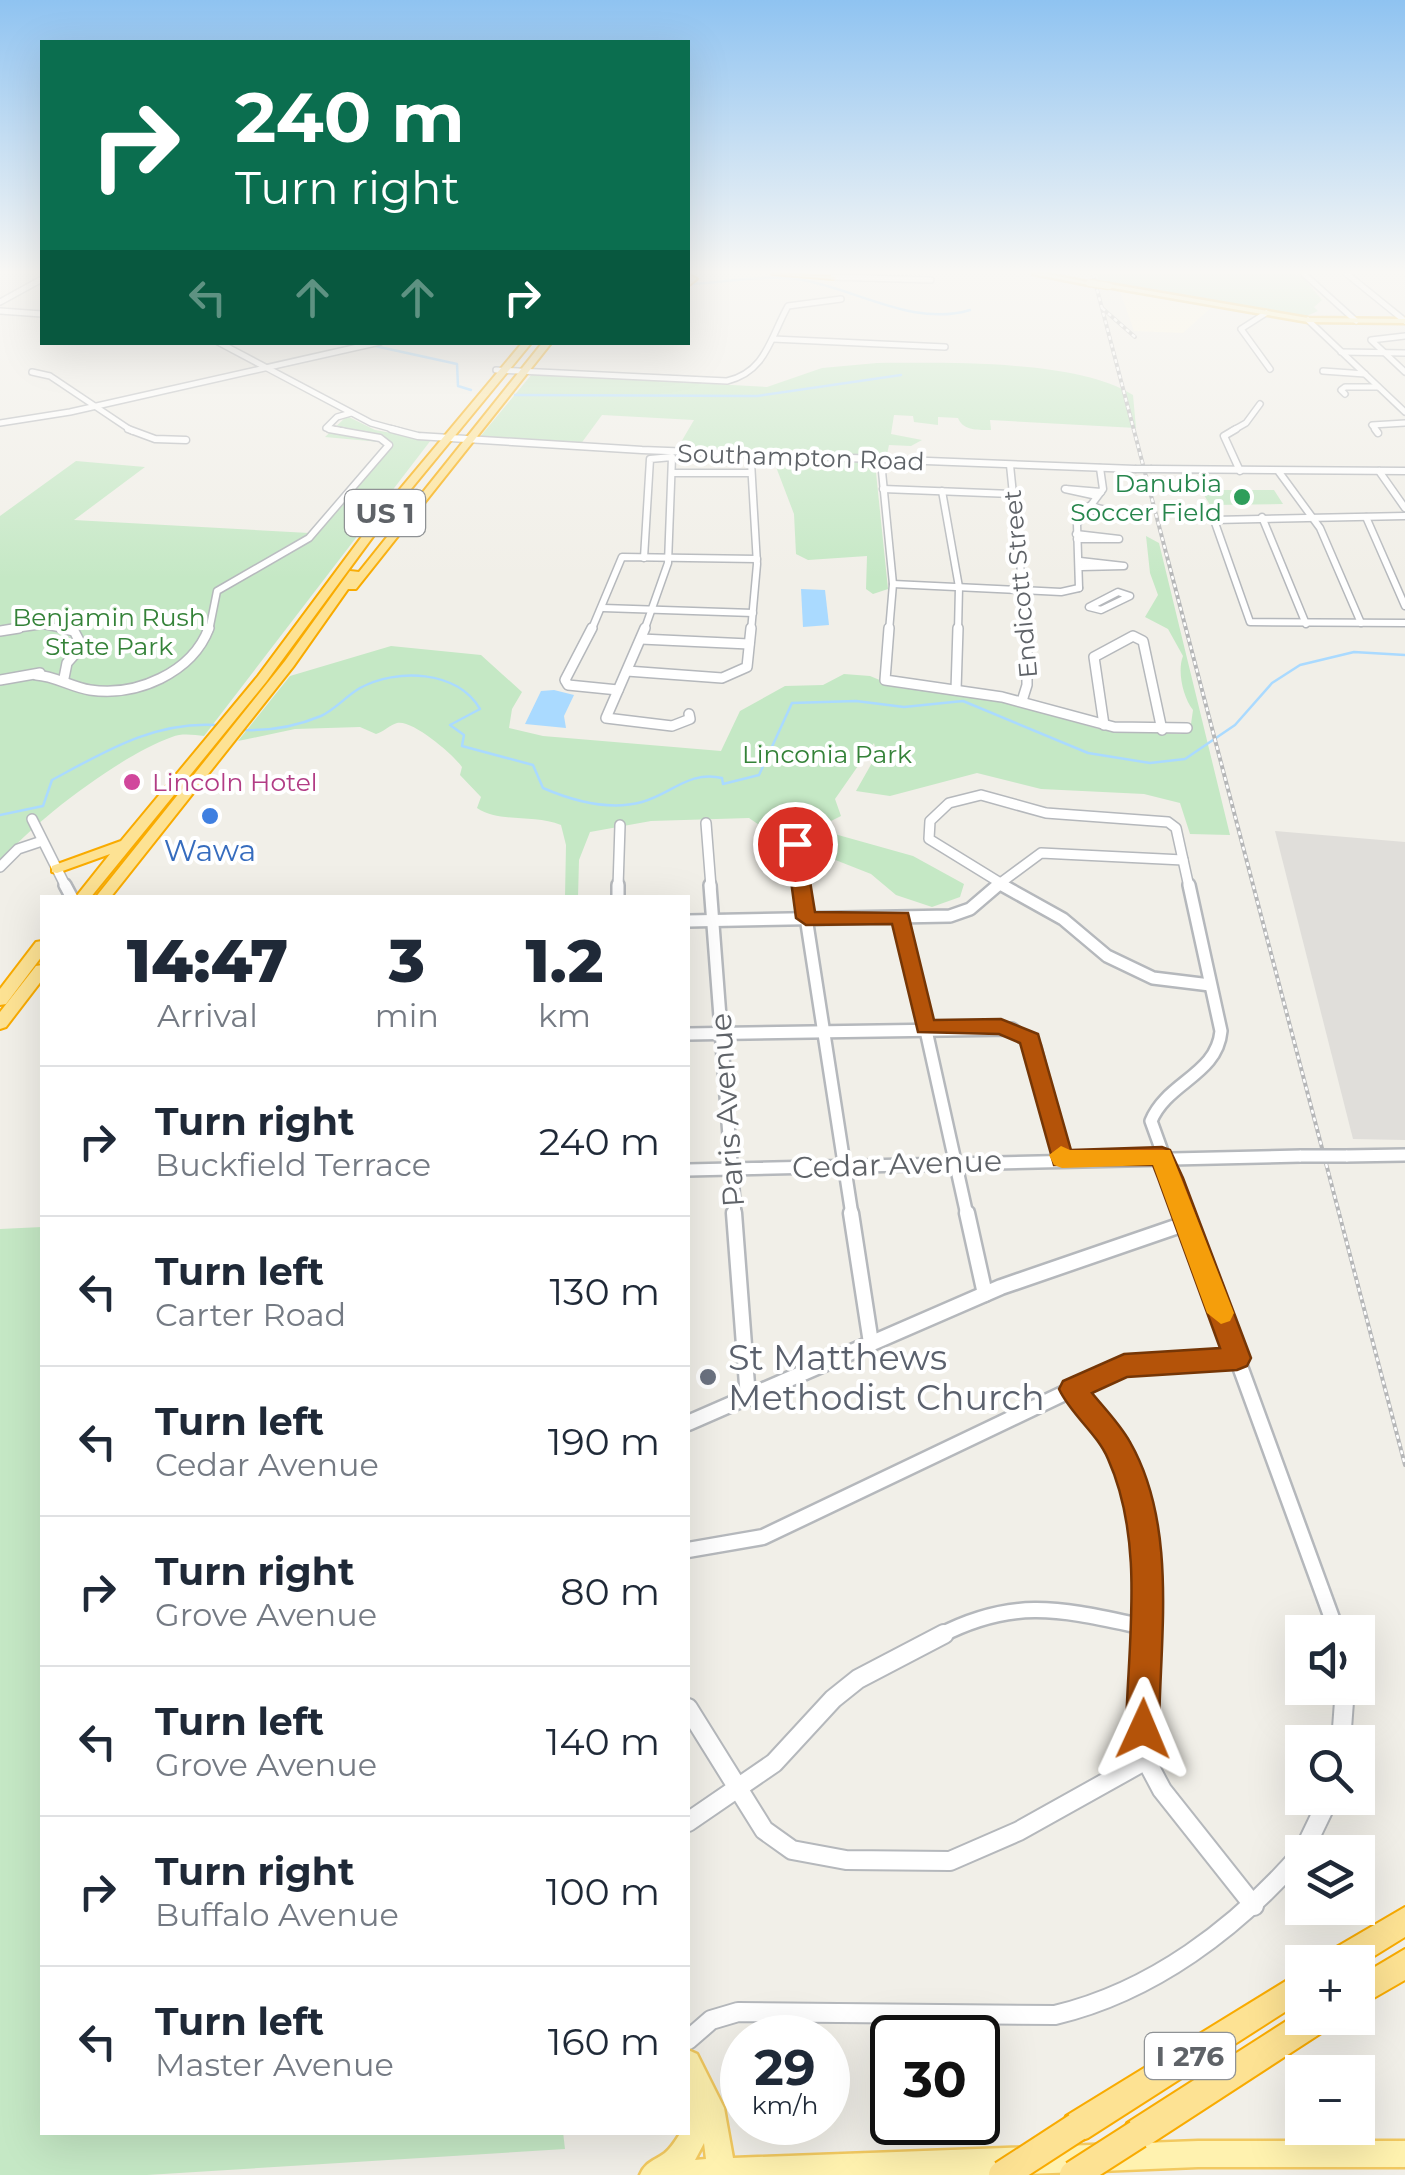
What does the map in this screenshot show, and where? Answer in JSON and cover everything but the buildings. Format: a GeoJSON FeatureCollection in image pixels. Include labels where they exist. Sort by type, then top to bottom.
{"type":"FeatureCollection","features":[{"type":"Feature","properties":{"kind":"highway","name":"US 1"},"geometry":{"type":"LineString","coordinates":[[454,438],[484,383],[504,376]]}},
{"type":"Feature","properties":{"kind":"highway","name":"US 1"},"geometry":{"type":"LineString","coordinates":[[104,895],[233,725],[326,590],[509,376]]}},
{"type":"Feature","properties":{"kind":"highway","name":"US 1"},"geometry":{"type":"LineString","coordinates":[[84,895],[315,629],[454,438],[509,376]]}},
{"type":"Feature","properties":{"kind":"highway"},"geometry":{"type":"LineString","coordinates":[[487,398],[509,376]]}},
{"type":"Feature","properties":{"kind":"highway"},"geometry":{"type":"LineString","coordinates":[[484,383],[487,398]]}},
{"type":"Feature","properties":{"kind":"highway"},"geometry":{"type":"LineString","coordinates":[[57,869],[106,854],[130,839]]}},
{"type":"Feature","properties":{"kind":"highway"},"geometry":{"type":"LineString","coordinates":[[117,895],[125,869]]}},
{"type":"Feature","properties":{"kind":"highway"},"geometry":{"type":"LineString","coordinates":[[0,1000],[40,949]]}},
{"type":"Feature","properties":{"kind":"highway"},"geometry":{"type":"LineString","coordinates":[[0,1023],[40,973]]}},
{"type":"Feature","properties":{"kind":"highway"},"geometry":{"type":"LineString","coordinates":[[1365,1945],[1405,1920]]}},
{"type":"Feature","properties":{"kind":"highway"},"geometry":{"type":"LineString","coordinates":[[1375,1982],[1405,1963]]}},
{"type":"Feature","properties":{"kind":"highway","name":"I 276"},"geometry":{"type":"LineString","coordinates":[[1002,2175],[1285,1996]]}},
{"type":"Feature","properties":{"kind":"highway","name":"I 276"},"geometry":{"type":"LineString","coordinates":[[1074,2175],[1293,2035]]}},
{"type":"Feature","properties":{"kind":"main road"},"geometry":{"type":"LineString","coordinates":[[690,2067],[711,2108],[722,2173]]}},
{"type":"Feature","properties":{"kind":"main road"},"geometry":{"type":"LineString","coordinates":[[652,2175],[682,2156],[698,2130],[702,2101],[690,2067]]}},
{"type":"Feature","properties":{"kind":"main road"},"geometry":{"type":"LineString","coordinates":[[652,2175],[1198,2154],[1405,2154]]}},
{"type":"Feature","properties":{"kind":"street"},"geometry":{"type":"LineString","coordinates":[[48,376],[143,436],[186,440]]}},
{"type":"Feature","properties":{"kind":"street"},"geometry":{"type":"LineString","coordinates":[[0,422],[233,376]]}},
{"type":"Feature","properties":{"kind":"street","name":"Southampton Road"},"geometry":{"type":"LineString","coordinates":[[281,376],[384,428],[454,438],[881,461],[1280,472],[1405,471]]}},
{"type":"Feature","properties":{"kind":"street"},"geometry":{"type":"LineString","coordinates":[[571,376],[727,382],[746,376]]}},
{"type":"Feature","properties":{"kind":"street"},"geometry":{"type":"LineString","coordinates":[[1366,376],[1405,412]]}},
{"type":"Feature","properties":{"kind":"street"},"geometry":{"type":"LineString","coordinates":[[1345,394],[1342,388],[1378,387]]}},
{"type":"Feature","properties":{"kind":"street"},"geometry":{"type":"LineString","coordinates":[[1240,471],[1224,436],[1250,420],[1260,404]]}},
{"type":"Feature","properties":{"kind":"street"},"geometry":{"type":"LineString","coordinates":[[36,675],[64,678],[90,690],[126,690],[152,682],[190,656],[208,633],[210,603],[217,591],[309,538],[388,445],[380,438],[326,428],[336,418],[351,413]]}},
{"type":"Feature","properties":{"kind":"street"},"geometry":{"type":"LineString","coordinates":[[1378,433],[1372,425],[1405,423]]}},
{"type":"Feature","properties":{"kind":"street"},"geometry":{"type":"LineString","coordinates":[[711,473],[712,453]]}},
{"type":"Feature","properties":{"kind":"street"},"geometry":{"type":"LineString","coordinates":[[644,558],[650,459],[672,458],[668,560],[653,610],[608,720],[672,726],[690,719],[689,714]]}},
{"type":"Feature","properties":{"kind":"street"},"geometry":{"type":"LineString","coordinates":[[881,461],[893,584],[884,679],[1022,702],[1104,725],[1187,728]]}},
{"type":"Feature","properties":{"kind":"street"},"geometry":{"type":"LineString","coordinates":[[627,671],[722,678],[740,674],[747,667],[757,559],[751,462]]}},
{"type":"Feature","properties":{"kind":"street","name":"Endicott Street"},"geometry":{"type":"LineString","coordinates":[[1010,465],[1029,687],[1022,702]]}},
{"type":"Feature","properties":{"kind":"street"},"geometry":{"type":"LineString","coordinates":[[1079,588],[1076,536],[1099,494],[1100,468]]}},
{"type":"Feature","properties":{"kind":"street"},"geometry":{"type":"LineString","coordinates":[[1379,471],[1405,508]]}},
{"type":"Feature","properties":{"kind":"street"},"geometry":{"type":"LineString","coordinates":[[1280,472],[1312,517],[1361,623]]}},
{"type":"Feature","properties":{"kind":"street"},"geometry":{"type":"LineString","coordinates":[[673,473],[750,473]]}},
{"type":"Feature","properties":{"kind":"street"},"geometry":{"type":"LineString","coordinates":[[883,489],[1012,494]]}},
{"type":"Feature","properties":{"kind":"street"},"geometry":{"type":"LineString","coordinates":[[942,491],[958,587],[956,690]]}},
{"type":"Feature","properties":{"kind":"street"},"geometry":{"type":"LineString","coordinates":[[1405,516],[1214,520],[1248,620],[1258,625],[1405,623]]}},
{"type":"Feature","properties":{"kind":"street"},"geometry":{"type":"LineString","coordinates":[[1366,517],[1405,606]]}},
{"type":"Feature","properties":{"kind":"street"},"geometry":{"type":"LineString","coordinates":[[1262,518],[1306,624]]}},
{"type":"Feature","properties":{"kind":"street"},"geometry":{"type":"LineString","coordinates":[[1076,536],[1119,538],[1076,536]]}},
{"type":"Feature","properties":{"kind":"street"},"geometry":{"type":"LineString","coordinates":[[618,690],[565,683],[604,608],[622,558],[757,559]]}},
{"type":"Feature","properties":{"kind":"street"},"geometry":{"type":"LineString","coordinates":[[1080,564],[1124,566],[1080,564]]}},
{"type":"Feature","properties":{"kind":"street"},"geometry":{"type":"LineString","coordinates":[[893,584],[1061,592],[1079,588],[1104,598],[1121,592],[1130,594],[1101,610],[1090,607],[1104,598]]}},
{"type":"Feature","properties":{"kind":"street"},"geometry":{"type":"LineString","coordinates":[[604,608],[752,613]]}},
{"type":"Feature","properties":{"kind":"street"},"geometry":{"type":"LineString","coordinates":[[0,631],[43,625],[74,631],[82,646],[67,663],[36,675],[0,680]]}},
{"type":"Feature","properties":{"kind":"street"},"geometry":{"type":"LineString","coordinates":[[1104,725],[1094,657],[1130,636],[1143,641],[1162,730]]}},
{"type":"Feature","properties":{"kind":"street"},"geometry":{"type":"LineString","coordinates":[[641,640],[749,644]]}},
{"type":"Feature","properties":{"kind":"street"},"geometry":{"type":"LineString","coordinates":[[64,678],[67,663]]}},
{"type":"Feature","properties":{"kind":"street"},"geometry":{"type":"LineString","coordinates":[[1210,985],[1152,978],[1106,956],[1064,918],[966,868],[929,839],[930,822],[950,803],[981,795],[1046,813],[1168,822],[1176,828],[1210,985],[1222,1047],[1216,1058],[1154,1110],[1151,1121],[1330,1615]]}},
{"type":"Feature","properties":{"kind":"street"},"geometry":{"type":"LineString","coordinates":[[32,819],[70,895]]}},
{"type":"Feature","properties":{"kind":"street","name":"Paris Avenue"},"geometry":{"type":"LineString","coordinates":[[706,823],[748,1398]]}},
{"type":"Feature","properties":{"kind":"street"},"geometry":{"type":"LineString","coordinates":[[618,895],[620,826]]}},
{"type":"Feature","properties":{"kind":"street"},"geometry":{"type":"LineString","coordinates":[[0,867],[18,849],[42,841]]}},
{"type":"Feature","properties":{"kind":"street"},"geometry":{"type":"LineString","coordinates":[[795,844],[872,1343]]}},
{"type":"Feature","properties":{"kind":"street"},"geometry":{"type":"LineString","coordinates":[[690,922],[962,913],[1040,853],[1183,860]]}},
{"type":"Feature","properties":{"kind":"street"},"geometry":{"type":"LineString","coordinates":[[901,918],[985,1294]]}},
{"type":"Feature","properties":{"kind":"street"},"geometry":{"type":"LineString","coordinates":[[690,1034],[1001,1026],[1030,1039],[1062,1159]]}},
{"type":"Feature","properties":{"kind":"street","name":"Cedar Avenue"},"geometry":{"type":"LineString","coordinates":[[690,1170],[1162,1156],[1405,1155]]}},
{"type":"Feature","properties":{"kind":"street"},"geometry":{"type":"LineString","coordinates":[[690,1422],[985,1294],[1187,1223]]}},
{"type":"Feature","properties":{"kind":"street"},"geometry":{"type":"LineString","coordinates":[[690,1550],[730,1546],[764,1537],[1124,1366],[1237,1358]]}},
{"type":"Feature","properties":{"kind":"street"},"geometry":{"type":"LineString","coordinates":[[1073,1389],[1119,1449],[1136,1492],[1145,1534],[1146,1760],[1162,1790],[1254,1906]]}},
{"type":"Feature","properties":{"kind":"street"},"geometry":{"type":"LineString","coordinates":[[690,1821],[774,1763],[833,1699],[858,1680],[976,1617],[1011,1608],[1053,1608],[1145,1627]]}},
{"type":"Feature","properties":{"kind":"street"},"geometry":{"type":"LineString","coordinates":[[690,1711],[764,1830],[792,1850],[846,1860],[932,1863],[988,1846],[1146,1760]]}},
{"type":"Feature","properties":{"kind":"street"},"geometry":{"type":"LineString","coordinates":[[690,2038],[711,2020],[738,2012],[1054,2015],[1082,2011],[1114,1998],[1254,1906],[1285,1872]]}},
{"type":"Feature","properties":{"kind":"shaded area"},"geometry":{"type":"Polygon","coordinates":[[[1275,831],[1405,842],[1405,1140],[1353,1139],[1275,831]]]}},
{"type":"Feature","properties":{"kind":"green space"},"geometry":{"type":"Polygon","coordinates":[[[531,376],[767,387],[800,376],[1081,376],[1133,395],[1136,428],[990,420],[991,430],[981,430],[967,428],[958,418],[938,417],[938,425],[914,422],[913,416],[894,415],[891,434],[922,440],[911,446],[889,445],[886,459],[677,449],[694,420],[602,415],[580,445],[479,438],[531,376]]]}},
{"type":"Feature","properties":{"kind":"green space","name":"Benjamin Rush State Park"},"geometry":{"type":"Polygon","coordinates":[[[347,416],[375,430],[431,440],[204,736],[176,736],[128,758],[56,809],[0,862],[0,516],[76,461],[145,467],[74,520],[309,533],[389,448],[380,442],[325,437],[347,416]]]}},
{"type":"Feature","properties":{"kind":"green space"},"geometry":{"type":"Polygon","coordinates":[[[773,459],[875,463],[888,589],[873,594],[866,589],[867,556],[808,560],[796,554],[794,514],[773,459]]]}},
{"type":"Feature","properties":{"kind":"green space","name":"Danubia Soccer Field"},"geometry":{"type":"Polygon","coordinates":[[[1201,490],[1274,490],[1283,504],[1210,505],[1201,490]]]}},
{"type":"Feature","properties":{"kind":"green space","name":"Linconia Park"},"geometry":{"type":"Polygon","coordinates":[[[1146,536],[1159,543],[1230,835],[1190,834],[1180,803],[1144,794],[1041,789],[977,773],[890,796],[856,791],[877,754],[874,743],[835,799],[841,816],[821,826],[831,833],[913,856],[964,884],[960,897],[932,907],[896,895],[871,874],[777,837],[749,818],[651,821],[590,832],[579,860],[578,895],[565,895],[566,845],[561,825],[486,813],[477,808],[481,797],[460,775],[462,767],[412,726],[397,723],[376,734],[360,727],[295,729],[238,741],[290,676],[391,646],[481,655],[522,692],[512,709],[509,728],[543,736],[721,751],[740,711],[785,686],[823,685],[844,674],[870,676],[899,688],[985,697],[1099,729],[1181,734],[1191,724],[1193,710],[1182,684],[1183,656],[1168,629],[1145,617],[1158,595],[1150,573],[1146,536]]]}},
{"type":"Feature","properties":{"kind":"green space"},"geometry":{"type":"Polygon","coordinates":[[[40,1227],[40,2135],[563,2135],[565,2149],[147,2175],[0,2175],[0,1229],[40,1227]]]}},
{"type":"Feature","properties":{"kind":"water"},"geometry":{"type":"Polygon","coordinates":[[[801,589],[825,590],[829,625],[803,627],[801,589]]]}},
{"type":"Feature","properties":{"kind":"water"},"geometry":{"type":"Polygon","coordinates":[[[541,691],[574,695],[564,716],[566,728],[525,724],[541,691]]]}},
{"type":"Feature","properties":{"kind":"waterway"},"geometry":{"type":"LineString","coordinates":[[458,376],[458,386],[471,390]]}},
{"type":"Feature","properties":{"kind":"waterway"},"geometry":{"type":"LineString","coordinates":[[515,395],[757,396],[898,376]]}},
{"type":"Feature","properties":{"kind":"waterway"},"geometry":{"type":"LineString","coordinates":[[244,730],[302,723],[326,713],[355,691],[375,682],[391,677],[425,676],[457,686],[480,709],[450,725],[464,735],[462,746],[533,765],[543,788],[555,793],[591,803],[630,805],[700,777],[722,778],[723,784],[759,775],[792,703],[856,701],[904,707],[963,701],[1088,753],[1150,763],[1185,759],[1235,725],[1272,683],[1300,665],[1354,652],[1405,655]]}},
{"type":"Feature","properties":{"kind":"waterway"},"geometry":{"type":"LineString","coordinates":[[0,815],[43,806],[52,780],[131,740],[172,728],[217,725]]}},
{"type":"Feature","properties":{"kind":"railway"},"geometry":{"type":"LineString","coordinates":[[1120,376],[1405,1465]]}},
{"type":"Feature","properties":{"kind":"slow traffic"},"geometry":{"type":"LineString","coordinates":[[1061,1155],[1062,1159],[1162,1156],[1221,1313]]}},
{"type":"Feature","properties":{"kind":"place","name":"Danubia Soccer Field"},"geometry":{"type":"Point","coordinates":[1242,497]}},
{"type":"Feature","properties":{"kind":"place","name":"Lincoln Hotel"},"geometry":{"type":"Point","coordinates":[132,782]}},
{"type":"Feature","properties":{"kind":"place","name":"Wawa"},"geometry":{"type":"Point","coordinates":[210,816]}},
{"type":"Feature","properties":{"kind":"place","name":"St Matthews Methodist Church"},"geometry":{"type":"Point","coordinates":[708,1377]}},
{"type":"Feature","properties":{"kind":"route"},"geometry":{"type":"LineString","coordinates":[[795,844],[806,918],[901,918],[925,1027],[1001,1026],[1030,1039],[1057,1127],[1062,1159],[1162,1156],[1237,1358],[1124,1366],[1073,1389],[1119,1449],[1142,1512],[1146,1549],[1143,1729]]}}]}
